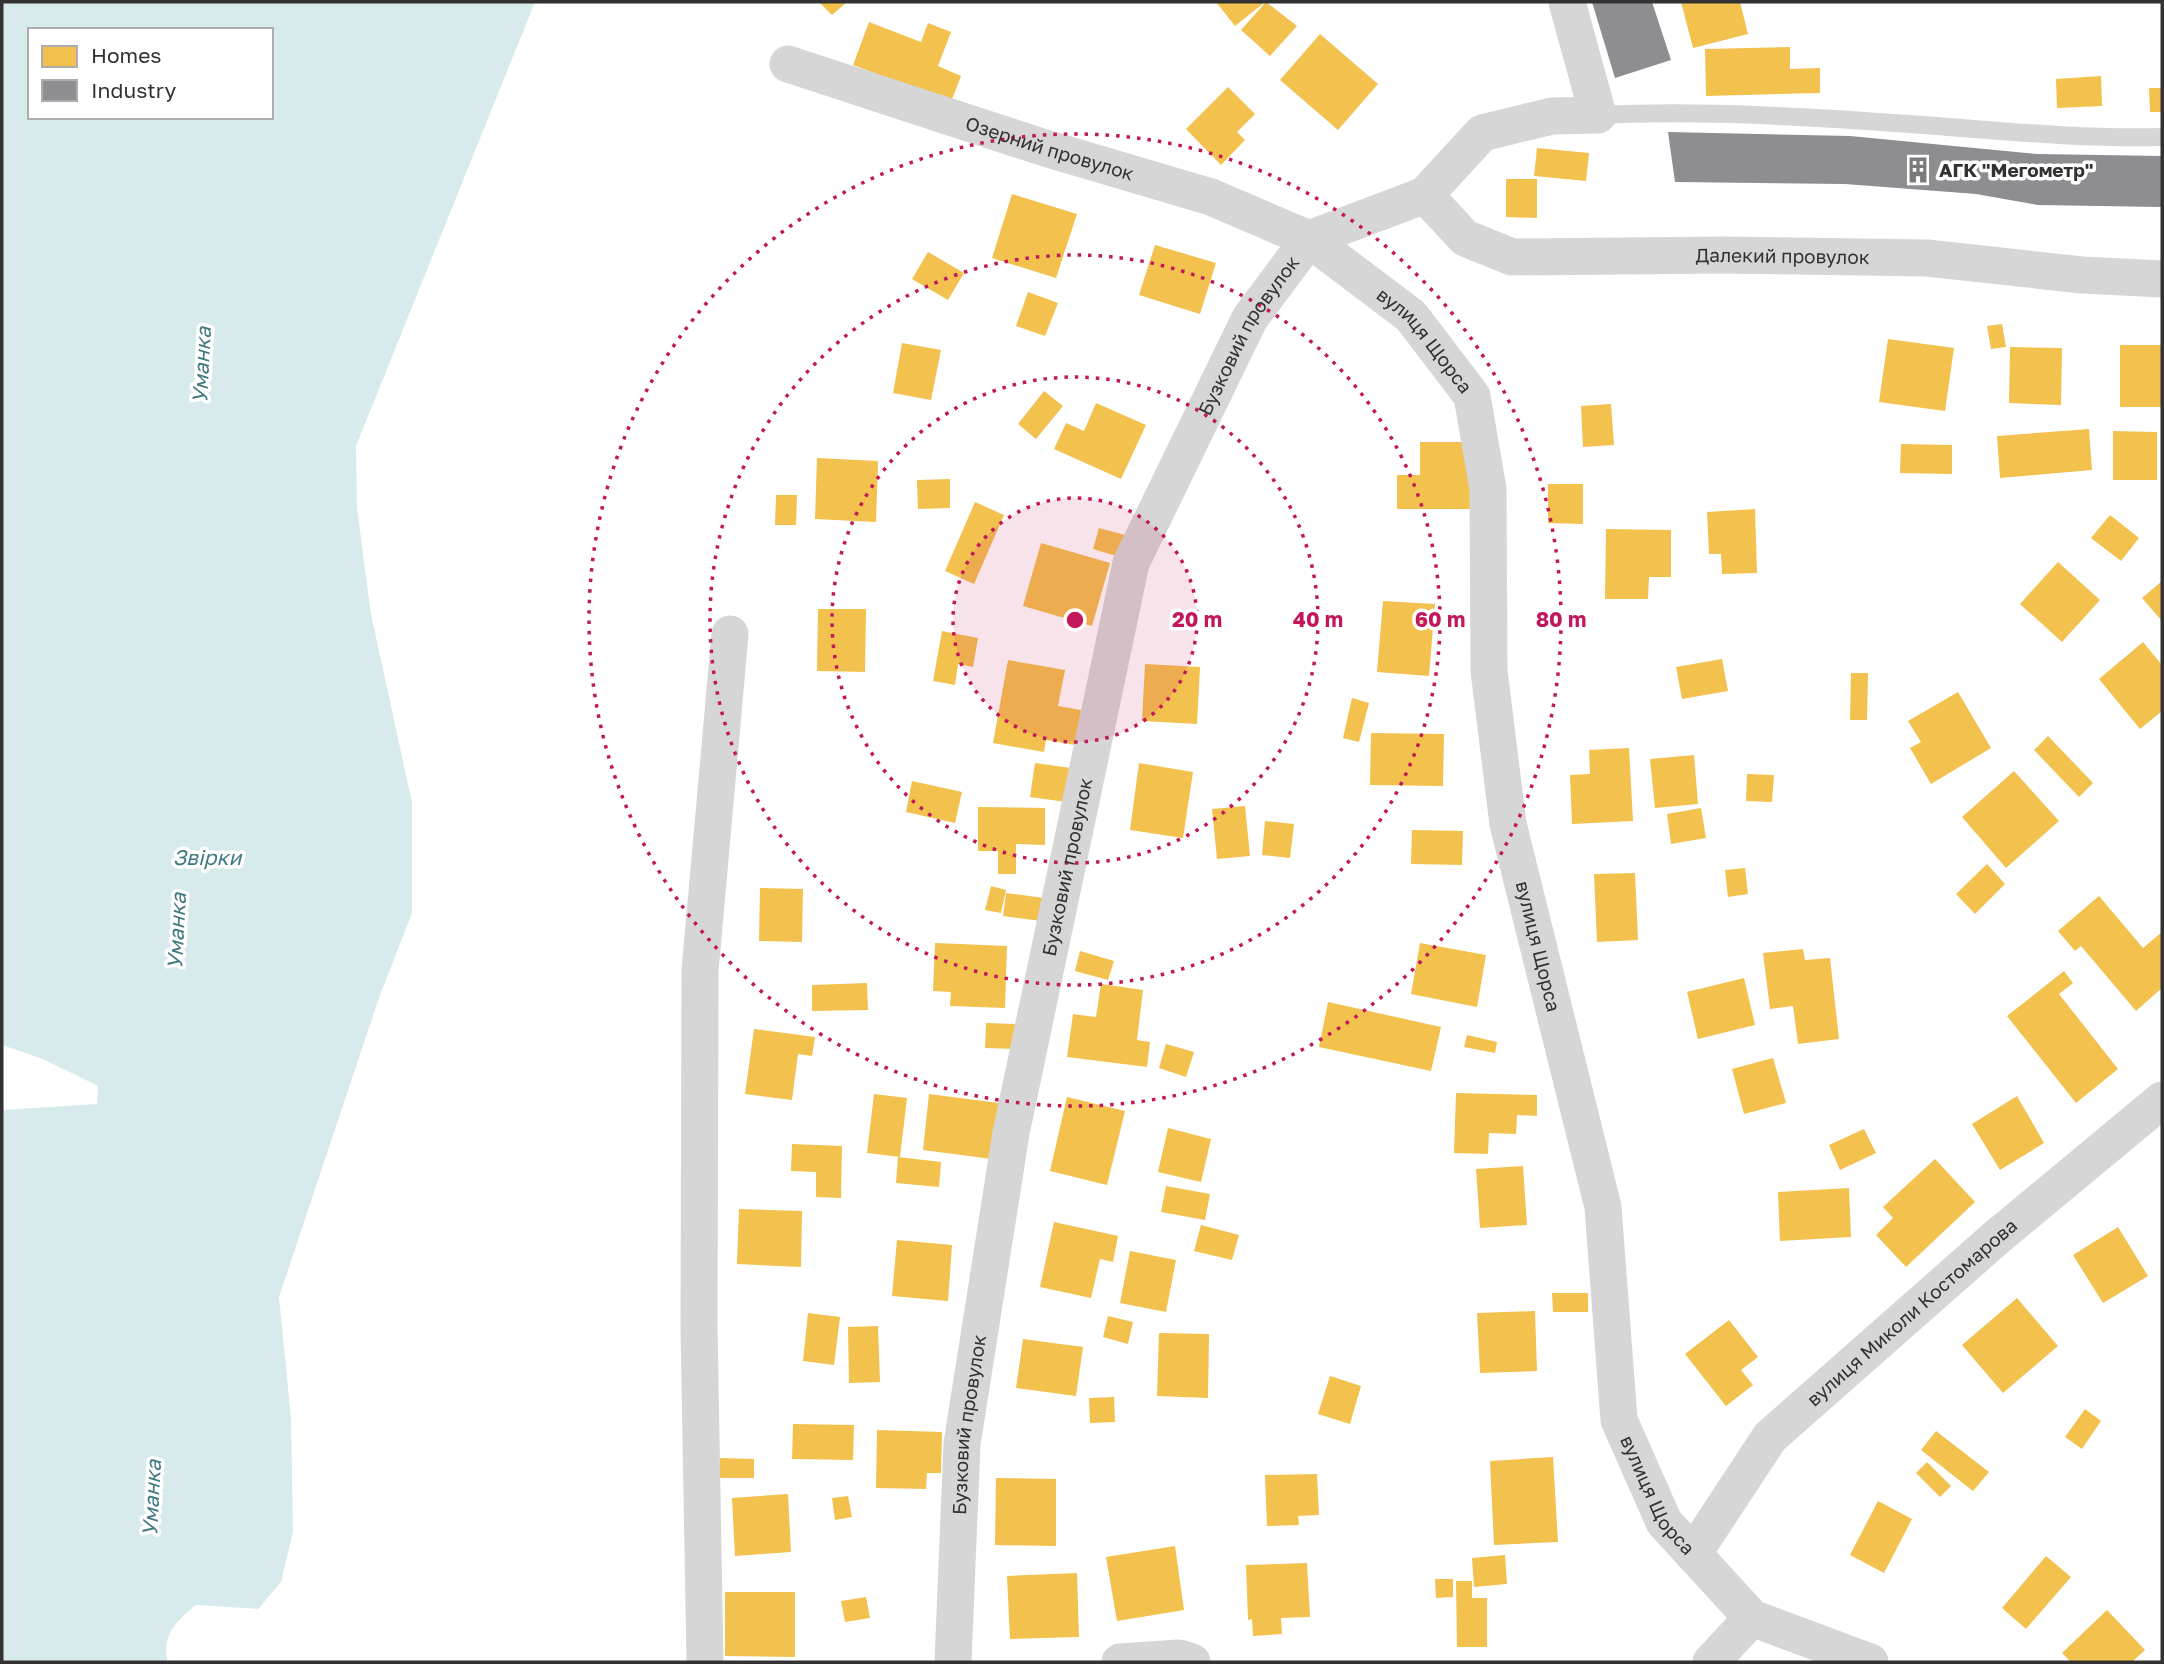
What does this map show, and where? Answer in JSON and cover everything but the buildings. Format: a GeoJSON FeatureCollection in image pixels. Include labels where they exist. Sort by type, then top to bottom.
{"type":"FeatureCollection","features":[{"type":"Feature","properties":{"kind":"street"},"geometry":{"type":"LineString","coordinates":[[1425,195],[1482,133],[1552,116],[1598,115],[1567,2]]}},
{"type":"Feature","properties":{"kind":"street","name":"Озерний провулок"},"geometry":{"type":"LineString","coordinates":[[788,64],[1045,148],[1210,197],[1309,239]]}},
{"type":"Feature","properties":{"kind":"street","name":"Бузковий провулок"},"geometry":{"type":"LineString","coordinates":[[954,1662],[962,1444],[1011,1133],[1131,563],[1250,318],[1309,239],[1425,195]]}},
{"type":"Feature","properties":{"kind":"street","name":"Далекий провулок"},"geometry":{"type":"LineString","coordinates":[[1425,195],[1465,238],[1512,257],[1721,255],[1927,258],[2082,275],[2162,279]]}},
{"type":"Feature","properties":{"kind":"street","name":"вулиця Щорса"},"geometry":{"type":"LineString","coordinates":[[1309,239],[1411,316],[1472,396],[1488,489],[1489,671],[1508,824],[1603,1207],[1619,1420],[1664,1522],[1752,1618]]}},
{"type":"Feature","properties":{"kind":"street"},"geometry":{"type":"LineString","coordinates":[[705,1662],[699,1326],[700,971],[730,634]]}},
{"type":"Feature","properties":{"kind":"street","name":"вулиця Миколи Костомарова"},"geometry":{"type":"LineString","coordinates":[[1693,1554],[1770,1437],[1997,1237],[2162,1100]]}},
{"type":"Feature","properties":{"kind":"street"},"geometry":{"type":"LineString","coordinates":[[1711,1662],[1752,1618],[1870,1662]]}},
{"type":"Feature","properties":{"kind":"street"},"geometry":{"type":"LineString","coordinates":[[1119,1662],[1179,1658],[1192,1662]]}},
{"type":"Feature","properties":{"kind":"lane"},"geometry":{"type":"LineString","coordinates":[[1598,115],[1678,111],[1836,118],[2101,138],[2162,136]]}},
{"type":"Feature","properties":{"kind":"water","name":"Звірки"},"geometry":{"type":"Polygon","coordinates":[[[2,2],[535,2],[356,446],[357,508],[371,614],[412,803],[412,913],[380,995],[279,1297],[291,1418],[293,1532],[281,1582],[258,1609],[196,1605],[172,1630],[167,1644],[168,1662],[2,1662],[2,1110],[97,1104],[98,1086],[43,1059],[2,1045],[2,2]]]}},
{"type":"Feature","properties":{"kind":"place","name":"АГК \"Мегометр\""},"geometry":{"type":"Point","coordinates":[1918,170]}},
{"type":"Feature","properties":{"kind":"water label","name":"Уманка"},"geometry":{"type":"Point","coordinates":[202,365]}},
{"type":"Feature","properties":{"kind":"water label","name":"Уманка"},"geometry":{"type":"Point","coordinates":[177,931]}},
{"type":"Feature","properties":{"kind":"water label","name":"Уманка"},"geometry":{"type":"Point","coordinates":[152,1498]}}]}
